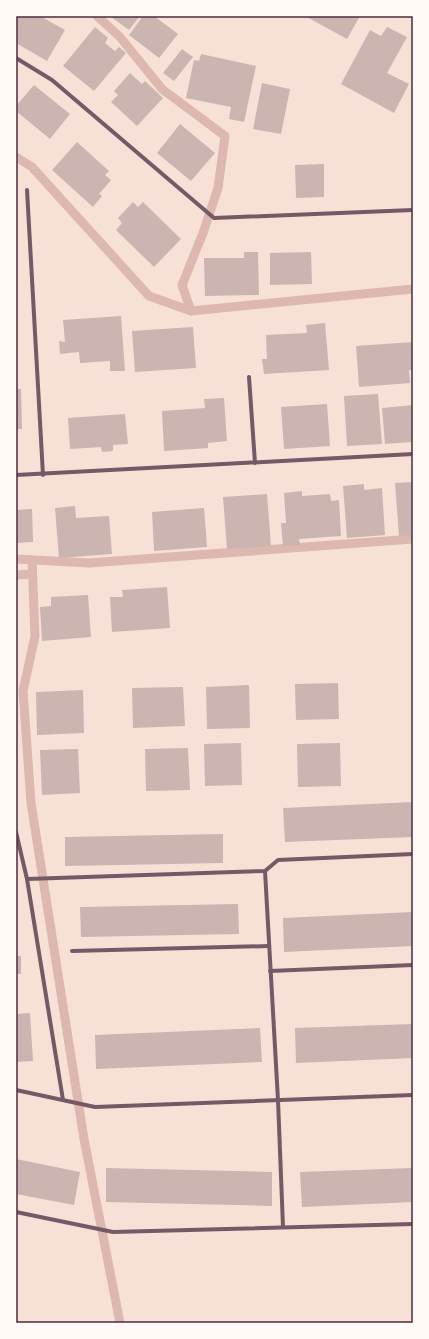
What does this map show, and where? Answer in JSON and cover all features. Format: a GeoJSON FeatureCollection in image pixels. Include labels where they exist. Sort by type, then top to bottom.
{"type":"FeatureCollection","features":[{"type":"Feature","properties":{"kind":"street"},"geometry":{"type":"LineString","coordinates":[[16,58],[52,80],[203,207],[214,218],[413,210]]}},
{"type":"Feature","properties":{"kind":"street"},"geometry":{"type":"LineString","coordinates":[[27,190],[43,475]]}},
{"type":"Feature","properties":{"kind":"street"},"geometry":{"type":"LineString","coordinates":[[249,377],[255,463]]}},
{"type":"Feature","properties":{"kind":"street"},"geometry":{"type":"LineString","coordinates":[[16,475],[43,475],[413,454]]}},
{"type":"Feature","properties":{"kind":"street"},"geometry":{"type":"LineString","coordinates":[[16,832],[27,879],[63,1100]]}},
{"type":"Feature","properties":{"kind":"street"},"geometry":{"type":"LineString","coordinates":[[27,879],[52,880],[265,871],[278,860],[413,854]]}},
{"type":"Feature","properties":{"kind":"street"},"geometry":{"type":"LineString","coordinates":[[265,871],[278,1100],[283,1227]]}},
{"type":"Feature","properties":{"kind":"street"},"geometry":{"type":"LineString","coordinates":[[72,951],[269,946]]}},
{"type":"Feature","properties":{"kind":"street"},"geometry":{"type":"LineString","coordinates":[[270,971],[413,965]]}},
{"type":"Feature","properties":{"kind":"street"},"geometry":{"type":"LineString","coordinates":[[16,1090],[95,1106],[413,1095]]}},
{"type":"Feature","properties":{"kind":"street"},"geometry":{"type":"LineString","coordinates":[[16,1212],[113,1232],[413,1224]]}},
{"type":"Feature","properties":{"kind":"building"},"geometry":{"type":"Polygon","coordinates":[[[16,16],[40,16],[65,30],[47,61],[16,43],[16,16]]]}},
{"type":"Feature","properties":{"kind":"building"},"geometry":{"type":"Polygon","coordinates":[[[110,16],[140,16],[129,30],[110,16]]]}},
{"type":"Feature","properties":{"kind":"building"},"geometry":{"type":"Polygon","coordinates":[[[143,16],[154,16],[178,34],[159,58],[129,35],[143,16]]]}},
{"type":"Feature","properties":{"kind":"building"},"geometry":{"type":"Polygon","coordinates":[[[305,16],[360,16],[347,39],[305,16]]]}},
{"type":"Feature","properties":{"kind":"building"},"geometry":{"type":"Polygon","coordinates":[[[95,27],[108,38],[105,43],[115,51],[119,47],[126,53],[94,91],[63,66],[95,27]]]}},
{"type":"Feature","properties":{"kind":"building"},"geometry":{"type":"Polygon","coordinates":[[[387,27],[407,37],[387,73],[409,84],[394,113],[341,84],[370,30],[381,36],[387,27]]]}},
{"type":"Feature","properties":{"kind":"building"},"geometry":{"type":"Polygon","coordinates":[[[182,49],[193,57],[174,81],[163,73],[182,49]]]}},
{"type":"Feature","properties":{"kind":"building"},"geometry":{"type":"Polygon","coordinates":[[[201,54],[256,66],[244,122],[229,119],[231,107],[186,98],[194,60],[199,61],[201,54]]]}},
{"type":"Feature","properties":{"kind":"building"},"geometry":{"type":"Polygon","coordinates":[[[130,73],[142,84],[145,81],[163,98],[137,126],[111,102],[118,95],[114,91],[130,73]]]}},
{"type":"Feature","properties":{"kind":"building"},"geometry":{"type":"Polygon","coordinates":[[[262,83],[290,89],[281,134],[253,129],[262,83]]]}},
{"type":"Feature","properties":{"kind":"building"},"geometry":{"type":"Polygon","coordinates":[[[34,85],[70,114],[50,139],[16,111],[16,106],[34,85]]]}},
{"type":"Feature","properties":{"kind":"building"},"geometry":{"type":"Polygon","coordinates":[[[180,124],[215,153],[191,181],[157,153],[180,124]]]}},
{"type":"Feature","properties":{"kind":"building"},"geometry":{"type":"Polygon","coordinates":[[[77,142],[109,171],[105,175],[111,180],[99,194],[102,196],[93,207],[52,170],[77,142]]]}},
{"type":"Feature","properties":{"kind":"building"},"geometry":{"type":"Polygon","coordinates":[[[324,164],[324,197],[296,198],[295,165],[324,164]]]}},
{"type":"Feature","properties":{"kind":"building"},"geometry":{"type":"Polygon","coordinates":[[[133,202],[138,207],[143,202],[181,239],[154,267],[116,230],[122,223],[118,218],[133,202]]]}},
{"type":"Feature","properties":{"kind":"building"},"geometry":{"type":"Polygon","coordinates":[[[244,252],[258,252],[259,295],[205,296],[204,258],[244,258],[244,252]]]}},
{"type":"Feature","properties":{"kind":"building"},"geometry":{"type":"Polygon","coordinates":[[[311,252],[312,284],[270,285],[270,253],[311,252]]]}},
{"type":"Feature","properties":{"kind":"building"},"geometry":{"type":"Polygon","coordinates":[[[121,316],[125,371],[110,371],[110,361],[80,363],[79,352],[60,354],[59,341],[65,342],[63,320],[121,316]]]}},
{"type":"Feature","properties":{"kind":"building"},"geometry":{"type":"Polygon","coordinates":[[[325,323],[329,370],[264,374],[262,359],[267,359],[266,335],[307,333],[306,325],[325,323]]]}},
{"type":"Feature","properties":{"kind":"building"},"geometry":{"type":"Polygon","coordinates":[[[193,327],[196,368],[135,372],[132,331],[193,327]]]}},
{"type":"Feature","properties":{"kind":"building"},"geometry":{"type":"Polygon","coordinates":[[[413,342],[413,370],[409,370],[410,383],[359,387],[356,346],[413,342]]]}},
{"type":"Feature","properties":{"kind":"building"},"geometry":{"type":"Polygon","coordinates":[[[16,389],[21,389],[22,429],[16,429],[16,389]]]}},
{"type":"Feature","properties":{"kind":"building"},"geometry":{"type":"Polygon","coordinates":[[[378,394],[382,444],[347,446],[344,396],[378,394]]]}},
{"type":"Feature","properties":{"kind":"building"},"geometry":{"type":"Polygon","coordinates":[[[224,398],[227,441],[208,443],[208,448],[164,451],[162,411],[205,408],[204,399],[224,398]]]}},
{"type":"Feature","properties":{"kind":"building"},"geometry":{"type":"Polygon","coordinates":[[[327,404],[330,446],[284,449],[281,407],[327,404]]]}},
{"type":"Feature","properties":{"kind":"building"},"geometry":{"type":"Polygon","coordinates":[[[413,405],[413,442],[385,444],[382,408],[413,405]]]}},
{"type":"Feature","properties":{"kind":"building"},"geometry":{"type":"Polygon","coordinates":[[[125,414],[128,444],[113,445],[113,451],[102,452],[101,447],[70,449],[68,418],[125,414]]]}},
{"type":"Feature","properties":{"kind":"building"},"geometry":{"type":"Polygon","coordinates":[[[413,482],[413,535],[399,536],[395,483],[413,482]]]}},
{"type":"Feature","properties":{"kind":"building"},"geometry":{"type":"Polygon","coordinates":[[[364,484],[364,490],[382,488],[385,535],[347,538],[343,486],[364,484]]]}},
{"type":"Feature","properties":{"kind":"building"},"geometry":{"type":"Polygon","coordinates":[[[302,491],[302,496],[330,494],[331,501],[339,500],[341,536],[299,539],[300,545],[283,546],[281,523],[286,523],[284,493],[302,491]]]}},
{"type":"Feature","properties":{"kind":"building"},"geometry":{"type":"Polygon","coordinates":[[[267,494],[271,546],[227,549],[223,497],[267,494]]]}},
{"type":"Feature","properties":{"kind":"building"},"geometry":{"type":"Polygon","coordinates":[[[75,506],[76,518],[109,516],[112,554],[59,558],[55,508],[75,506]]]}},
{"type":"Feature","properties":{"kind":"building"},"geometry":{"type":"Polygon","coordinates":[[[204,508],[207,547],[154,551],[152,512],[204,508]]]}},
{"type":"Feature","properties":{"kind":"building"},"geometry":{"type":"Polygon","coordinates":[[[32,509],[33,542],[16,543],[16,510],[32,509]]]}},
{"type":"Feature","properties":{"kind":"building"},"geometry":{"type":"Polygon","coordinates":[[[167,587],[170,628],[112,632],[110,597],[123,597],[122,590],[167,587]]]}},
{"type":"Feature","properties":{"kind":"building"},"geometry":{"type":"Polygon","coordinates":[[[88,595],[91,637],[42,641],[40,607],[51,606],[51,597],[88,595]]]}},
{"type":"Feature","properties":{"kind":"building"},"geometry":{"type":"Polygon","coordinates":[[[338,683],[339,719],[296,720],[295,684],[338,683]]]}},
{"type":"Feature","properties":{"kind":"building"},"geometry":{"type":"Polygon","coordinates":[[[249,685],[250,728],[207,729],[206,687],[249,685]]]}},
{"type":"Feature","properties":{"kind":"building"},"geometry":{"type":"Polygon","coordinates":[[[183,687],[185,726],[133,728],[132,688],[183,687]]]}},
{"type":"Feature","properties":{"kind":"building"},"geometry":{"type":"Polygon","coordinates":[[[83,690],[84,733],[37,735],[36,692],[83,690]]]}},
{"type":"Feature","properties":{"kind":"building"},"geometry":{"type":"Polygon","coordinates":[[[241,743],[242,785],[205,786],[204,744],[241,743]]]}},
{"type":"Feature","properties":{"kind":"building"},"geometry":{"type":"Polygon","coordinates":[[[340,743],[341,786],[298,787],[297,744],[340,743]]]}},
{"type":"Feature","properties":{"kind":"building"},"geometry":{"type":"Polygon","coordinates":[[[188,748],[190,790],[146,791],[145,749],[188,748]]]}},
{"type":"Feature","properties":{"kind":"building"},"geometry":{"type":"Polygon","coordinates":[[[78,749],[80,793],[42,795],[40,750],[78,749]]]}},
{"type":"Feature","properties":{"kind":"building"},"geometry":{"type":"Polygon","coordinates":[[[413,802],[413,837],[285,842],[283,808],[413,802]]]}},
{"type":"Feature","properties":{"kind":"building"},"geometry":{"type":"Polygon","coordinates":[[[223,834],[223,863],[65,866],[65,837],[223,834]]]}},
{"type":"Feature","properties":{"kind":"building"},"geometry":{"type":"Polygon","coordinates":[[[238,904],[239,934],[81,937],[80,907],[238,904]]]}},
{"type":"Feature","properties":{"kind":"building"},"geometry":{"type":"Polygon","coordinates":[[[413,912],[413,946],[284,952],[283,918],[413,912]]]}},
{"type":"Feature","properties":{"kind":"building"},"geometry":{"type":"Polygon","coordinates":[[[16,956],[21,956],[21,974],[16,974],[16,956]]]}},
{"type":"Feature","properties":{"kind":"building"},"geometry":{"type":"Polygon","coordinates":[[[30,1013],[33,1061],[16,1062],[16,1014],[30,1013]]]}},
{"type":"Feature","properties":{"kind":"building"},"geometry":{"type":"Polygon","coordinates":[[[413,1024],[413,1058],[296,1063],[295,1028],[413,1024]]]}},
{"type":"Feature","properties":{"kind":"building"},"geometry":{"type":"Polygon","coordinates":[[[260,1028],[262,1062],[96,1069],[95,1035],[260,1028]]]}},
{"type":"Feature","properties":{"kind":"building"},"geometry":{"type":"Polygon","coordinates":[[[16,1159],[80,1172],[74,1205],[16,1194],[16,1159]]]}},
{"type":"Feature","properties":{"kind":"building"},"geometry":{"type":"Polygon","coordinates":[[[106,1168],[272,1172],[272,1206],[106,1202],[106,1168]]]}},
{"type":"Feature","properties":{"kind":"building"},"geometry":{"type":"Polygon","coordinates":[[[413,1168],[413,1202],[302,1207],[300,1172],[413,1168]]]}},
{"type":"Feature","properties":{"kind":"waterway"},"geometry":{"type":"LineString","coordinates":[[97,16],[120,37],[162,89],[225,136],[218,188],[203,233],[182,285],[191,311]]}},
{"type":"Feature","properties":{"kind":"waterway"},"geometry":{"type":"LineString","coordinates":[[16,157],[32,167],[149,296],[191,311],[413,289]]}},
{"type":"Feature","properties":{"kind":"waterway"},"geometry":{"type":"LineString","coordinates":[[16,559],[89,563],[413,539]]}},
{"type":"Feature","properties":{"kind":"waterway"},"geometry":{"type":"LineString","coordinates":[[32,560],[35,636],[23,691],[31,803],[84,1139],[120,1323]]}},
{"type":"Feature","properties":{"kind":"waterway"},"geometry":{"type":"LineString","coordinates":[[16,575],[32,574]]}}]}
